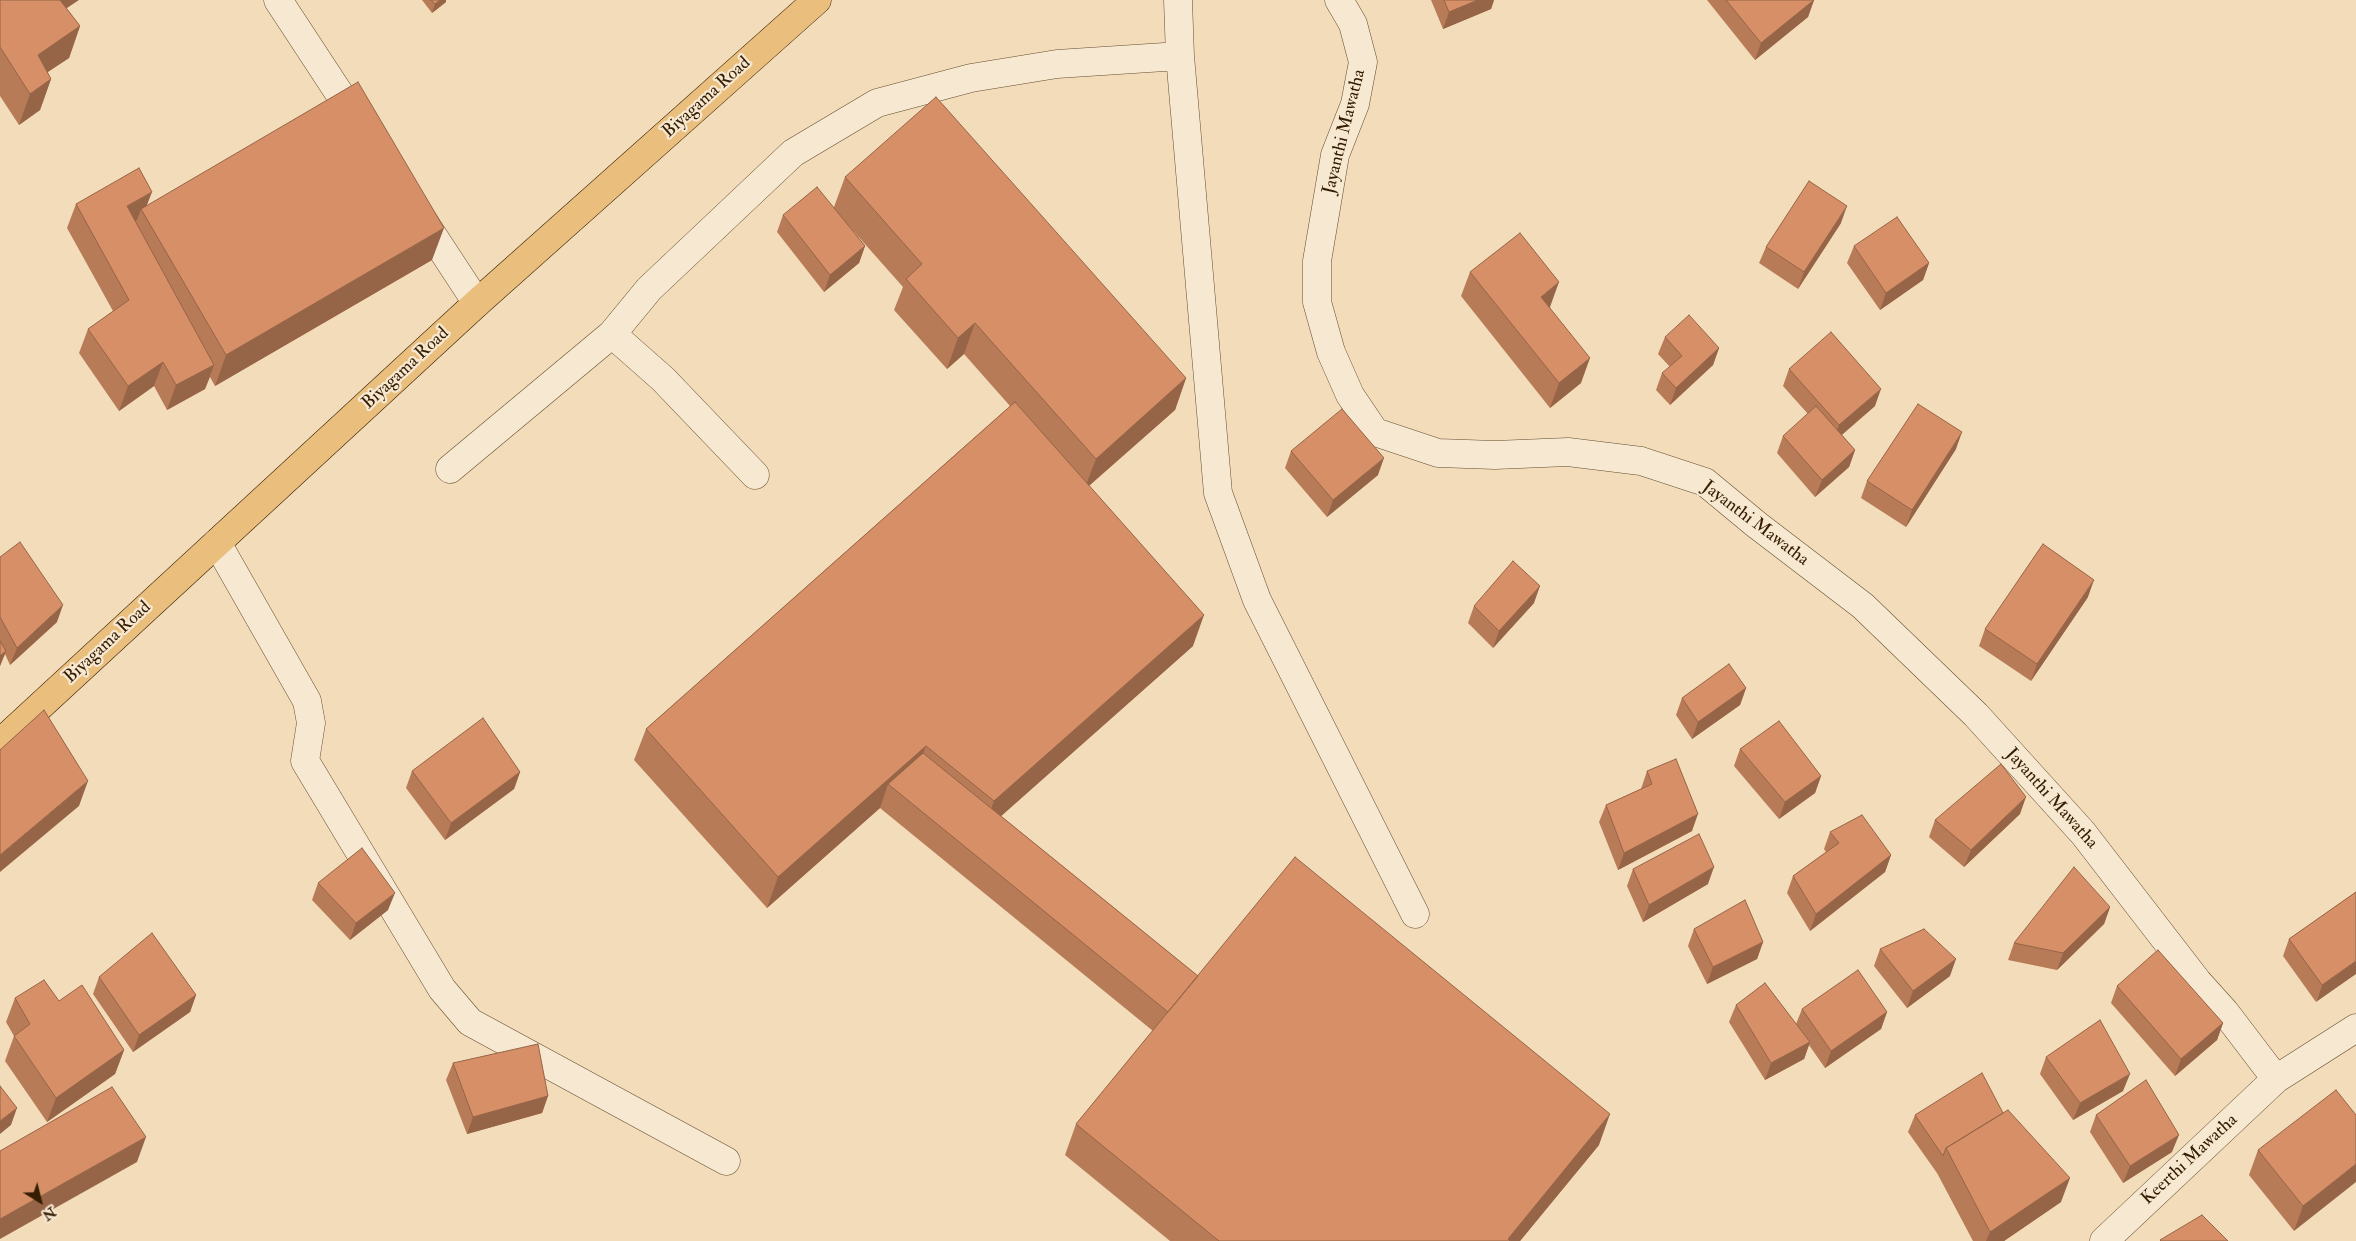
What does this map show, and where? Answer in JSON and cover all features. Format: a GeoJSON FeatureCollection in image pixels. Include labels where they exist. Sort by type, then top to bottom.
{"type":"FeatureCollection","features":[{"type":"Feature","properties":{"kind":"main road","name":"Biyagama Road"},"geometry":{"type":"LineString","coordinates":[[0,743],[477,304],[818,0]]}},
{"type":"Feature","properties":{"kind":"street"},"geometry":{"type":"LineString","coordinates":[[278,0],[375,148]]}},
{"type":"Feature","properties":{"kind":"street"},"geometry":{"type":"LineString","coordinates":[[1178,0],[1180,56],[1218,493],[1257,600],[1415,914]]}},
{"type":"Feature","properties":{"kind":"street","name":"Jayanthi Mawatha"},"geometry":{"type":"LineString","coordinates":[[1339,0],[1354,24],[1363,62],[1355,104],[1335,156],[1317,261],[1317,302],[1332,352],[1350,396],[1375,432],[1438,453],[1495,455],[1568,452],[1641,461],[1705,482],[1757,525],[1863,606],[1976,715],[2083,833],[2276,1079]]}},
{"type":"Feature","properties":{"kind":"street"},"geometry":{"type":"LineString","coordinates":[[450,469],[612,334],[649,289],[793,154],[878,102],[971,78],[1057,64],[1180,56]]}},
{"type":"Feature","properties":{"kind":"street"},"geometry":{"type":"LineString","coordinates":[[402,189],[477,304]]}},
{"type":"Feature","properties":{"kind":"street"},"geometry":{"type":"LineString","coordinates":[[612,334],[663,379],[755,475]]}},
{"type":"Feature","properties":{"kind":"street"},"geometry":{"type":"LineString","coordinates":[[217,543],[307,701],[311,723],[305,761],[442,989],[470,1022],[726,1161]]}},
{"type":"Feature","properties":{"kind":"street"},"geometry":{"type":"LineString","coordinates":[[2276,1079],[2356,1028]]}},
{"type":"Feature","properties":{"kind":"street","name":"Keerthi Mawatha"},"geometry":{"type":"LineString","coordinates":[[2104,1241],[2276,1079]]}},
{"type":"Feature","properties":{"kind":"building"},"geometry":{"type":"Polygon","coordinates":[[[0,0],[60,0],[80,26],[38,55],[51,79],[30,94],[0,47],[0,0]]]}},
{"type":"Feature","properties":{"kind":"building"},"geometry":{"type":"Polygon","coordinates":[[[431,0],[440,0],[435,4],[431,0]]]}},
{"type":"Feature","properties":{"kind":"building"},"geometry":{"type":"Polygon","coordinates":[[[1444,0],[1478,0],[1449,12],[1444,0]]]}},
{"type":"Feature","properties":{"kind":"building"},"geometry":{"type":"Polygon","coordinates":[[[1726,0],[1814,0],[1761,43],[1726,0]]]}},
{"type":"Feature","properties":{"kind":"building"},"geometry":{"type":"Polygon","coordinates":[[[358,82],[444,228],[226,355],[141,209],[358,82]]]}},
{"type":"Feature","properties":{"kind":"building"},"geometry":{"type":"Polygon","coordinates":[[[936,97],[1186,378],[1096,459],[975,323],[958,338],[906,279],[922,264],[845,177],[936,97]]]}},
{"type":"Feature","properties":{"kind":"building"},"geometry":{"type":"Polygon","coordinates":[[[139,168],[152,192],[127,206],[214,365],[176,385],[163,362],[128,386],[88,329],[129,300],[76,204],[139,168]]]}},
{"type":"Feature","properties":{"kind":"building"},"geometry":{"type":"Polygon","coordinates":[[[1809,181],[1847,206],[1804,272],[1766,247],[1809,181]]]}},
{"type":"Feature","properties":{"kind":"building"},"geometry":{"type":"Polygon","coordinates":[[[817,187],[865,246],[830,275],[783,215],[817,187]]]}},
{"type":"Feature","properties":{"kind":"building"},"geometry":{"type":"Polygon","coordinates":[[[1897,217],[1929,263],[1886,293],[1854,246],[1897,217]]]}},
{"type":"Feature","properties":{"kind":"building"},"geometry":{"type":"Polygon","coordinates":[[[1520,233],[1559,282],[1541,297],[1590,358],[1559,383],[1470,272],[1520,233]]]}},
{"type":"Feature","properties":{"kind":"building"},"geometry":{"type":"Polygon","coordinates":[[[1689,315],[1719,348],[1676,388],[1662,373],[1682,356],[1665,337],[1689,315]]]}},
{"type":"Feature","properties":{"kind":"building"},"geometry":{"type":"Polygon","coordinates":[[[1831,332],[1881,389],[1839,425],[1789,369],[1831,332]]]}},
{"type":"Feature","properties":{"kind":"building"},"geometry":{"type":"Polygon","coordinates":[[[1015,402],[1204,615],[994,801],[926,746],[778,877],[646,729],[1015,402]]]}},
{"type":"Feature","properties":{"kind":"building"},"geometry":{"type":"Polygon","coordinates":[[[1918,404],[1962,432],[1912,510],[1867,481],[1918,404]]]}},
{"type":"Feature","properties":{"kind":"building"},"geometry":{"type":"Polygon","coordinates":[[[1816,406],[1855,450],[1822,480],[1783,436],[1816,406]]]}},
{"type":"Feature","properties":{"kind":"building"},"geometry":{"type":"Polygon","coordinates":[[[1342,409],[1384,458],[1333,500],[1291,451],[1342,409]]]}},
{"type":"Feature","properties":{"kind":"building"},"geometry":{"type":"Polygon","coordinates":[[[20,542],[63,605],[17,648],[0,617],[0,557],[20,542]]]}},
{"type":"Feature","properties":{"kind":"building"},"geometry":{"type":"Polygon","coordinates":[[[2043,544],[2094,580],[2037,664],[1985,629],[2043,544]]]}},
{"type":"Feature","properties":{"kind":"building"},"geometry":{"type":"Polygon","coordinates":[[[1513,561],[1540,586],[1499,631],[1474,606],[1513,561]]]}},
{"type":"Feature","properties":{"kind":"building"},"geometry":{"type":"Polygon","coordinates":[[[0,641],[6,651],[0,656],[0,641]]]}},
{"type":"Feature","properties":{"kind":"building"},"geometry":{"type":"Polygon","coordinates":[[[1729,664],[1746,688],[1698,722],[1682,698],[1729,664]]]}},
{"type":"Feature","properties":{"kind":"building"},"geometry":{"type":"Polygon","coordinates":[[[44,710],[88,781],[0,855],[0,750],[44,710]]]}},
{"type":"Feature","properties":{"kind":"building"},"geometry":{"type":"Polygon","coordinates":[[[483,718],[520,772],[451,823],[412,771],[483,718]]]}},
{"type":"Feature","properties":{"kind":"building"},"geometry":{"type":"Polygon","coordinates":[[[1779,721],[1821,776],[1785,802],[1740,749],[1779,721]]]}},
{"type":"Feature","properties":{"kind":"building"},"geometry":{"type":"Polygon","coordinates":[[[923,753],[1198,976],[1168,1012],[888,784],[923,753]]]}},
{"type":"Feature","properties":{"kind":"building"},"geometry":{"type":"Polygon","coordinates":[[[1676,759],[1698,814],[1624,853],[1606,805],[1652,784],[1647,771],[1676,759]]]}},
{"type":"Feature","properties":{"kind":"building"},"geometry":{"type":"Polygon","coordinates":[[[2001,764],[2026,797],[1971,850],[1935,820],[2001,764]]]}},
{"type":"Feature","properties":{"kind":"building"},"geometry":{"type":"Polygon","coordinates":[[[1862,815],[1891,855],[1816,914],[1793,876],[1839,843],[1830,832],[1862,815]]]}},
{"type":"Feature","properties":{"kind":"building"},"geometry":{"type":"Polygon","coordinates":[[[1699,834],[1714,867],[1649,905],[1633,869],[1699,834]]]}},
{"type":"Feature","properties":{"kind":"building"},"geometry":{"type":"Polygon","coordinates":[[[362,848],[395,893],[356,923],[318,883],[362,848]]]}},
{"type":"Feature","properties":{"kind":"building"},"geometry":{"type":"Polygon","coordinates":[[[1295,857],[1610,1114],[1508,1239],[1510,1241],[1219,1241],[1076,1124],[1295,857]]]}},
{"type":"Feature","properties":{"kind":"building"},"geometry":{"type":"Polygon","coordinates":[[[2074,867],[2110,907],[2063,953],[2014,943],[2074,867]]]}},
{"type":"Feature","properties":{"kind":"building"},"geometry":{"type":"Polygon","coordinates":[[[2356,892],[2356,961],[2322,985],[2289,939],[2356,892]]]}},
{"type":"Feature","properties":{"kind":"building"},"geometry":{"type":"Polygon","coordinates":[[[1745,900],[1763,942],[1713,967],[1694,929],[1745,900]]]}},
{"type":"Feature","properties":{"kind":"building"},"geometry":{"type":"Polygon","coordinates":[[[1924,929],[1956,959],[1913,991],[1880,949],[1924,929]]]}},
{"type":"Feature","properties":{"kind":"building"},"geometry":{"type":"Polygon","coordinates":[[[152,933],[196,995],[139,1035],[99,977],[152,933]]]}},
{"type":"Feature","properties":{"kind":"building"},"geometry":{"type":"Polygon","coordinates":[[[2158,950],[2223,1023],[2181,1059],[2117,986],[2158,950]]]}},
{"type":"Feature","properties":{"kind":"building"},"geometry":{"type":"Polygon","coordinates":[[[1858,970],[1887,1012],[1831,1051],[1802,1009],[1858,970]]]}},
{"type":"Feature","properties":{"kind":"building"},"geometry":{"type":"Polygon","coordinates":[[[44,980],[59,1001],[82,985],[124,1050],[56,1098],[14,1036],[30,1024],[15,998],[44,980]]]}},
{"type":"Feature","properties":{"kind":"building"},"geometry":{"type":"Polygon","coordinates":[[[1765,983],[1810,1042],[1771,1063],[1736,1005],[1765,983]]]}},
{"type":"Feature","properties":{"kind":"building"},"geometry":{"type":"Polygon","coordinates":[[[2100,1020],[2130,1074],[2080,1103],[2046,1057],[2100,1020]]]}},
{"type":"Feature","properties":{"kind":"building"},"geometry":{"type":"Polygon","coordinates":[[[538,1044],[548,1096],[473,1117],[453,1063],[538,1044]]]}},
{"type":"Feature","properties":{"kind":"building"},"geometry":{"type":"Polygon","coordinates":[[[1982,1073],[2003,1113],[1946,1148],[1943,1156],[1915,1115],[1982,1073]]]}},
{"type":"Feature","properties":{"kind":"building"},"geometry":{"type":"Polygon","coordinates":[[[2146,1080],[2179,1135],[2130,1166],[2096,1115],[2146,1080]]]}},
{"type":"Feature","properties":{"kind":"building"},"geometry":{"type":"Polygon","coordinates":[[[0,1086],[17,1108],[0,1121],[0,1086]]]}},
{"type":"Feature","properties":{"kind":"building"},"geometry":{"type":"Polygon","coordinates":[[[112,1087],[146,1137],[0,1219],[0,1151],[112,1087]]]}},
{"type":"Feature","properties":{"kind":"building"},"geometry":{"type":"Polygon","coordinates":[[[2336,1090],[2356,1115],[2356,1164],[2303,1206],[2258,1150],[2336,1090]]]}},
{"type":"Feature","properties":{"kind":"building"},"geometry":{"type":"Polygon","coordinates":[[[2008,1110],[2070,1178],[1990,1232],[1946,1148],[2008,1110]]]}},
{"type":"Feature","properties":{"kind":"building"},"geometry":{"type":"Polygon","coordinates":[[[2202,1215],[2228,1241],[2160,1240],[2202,1215]]]}}]}
